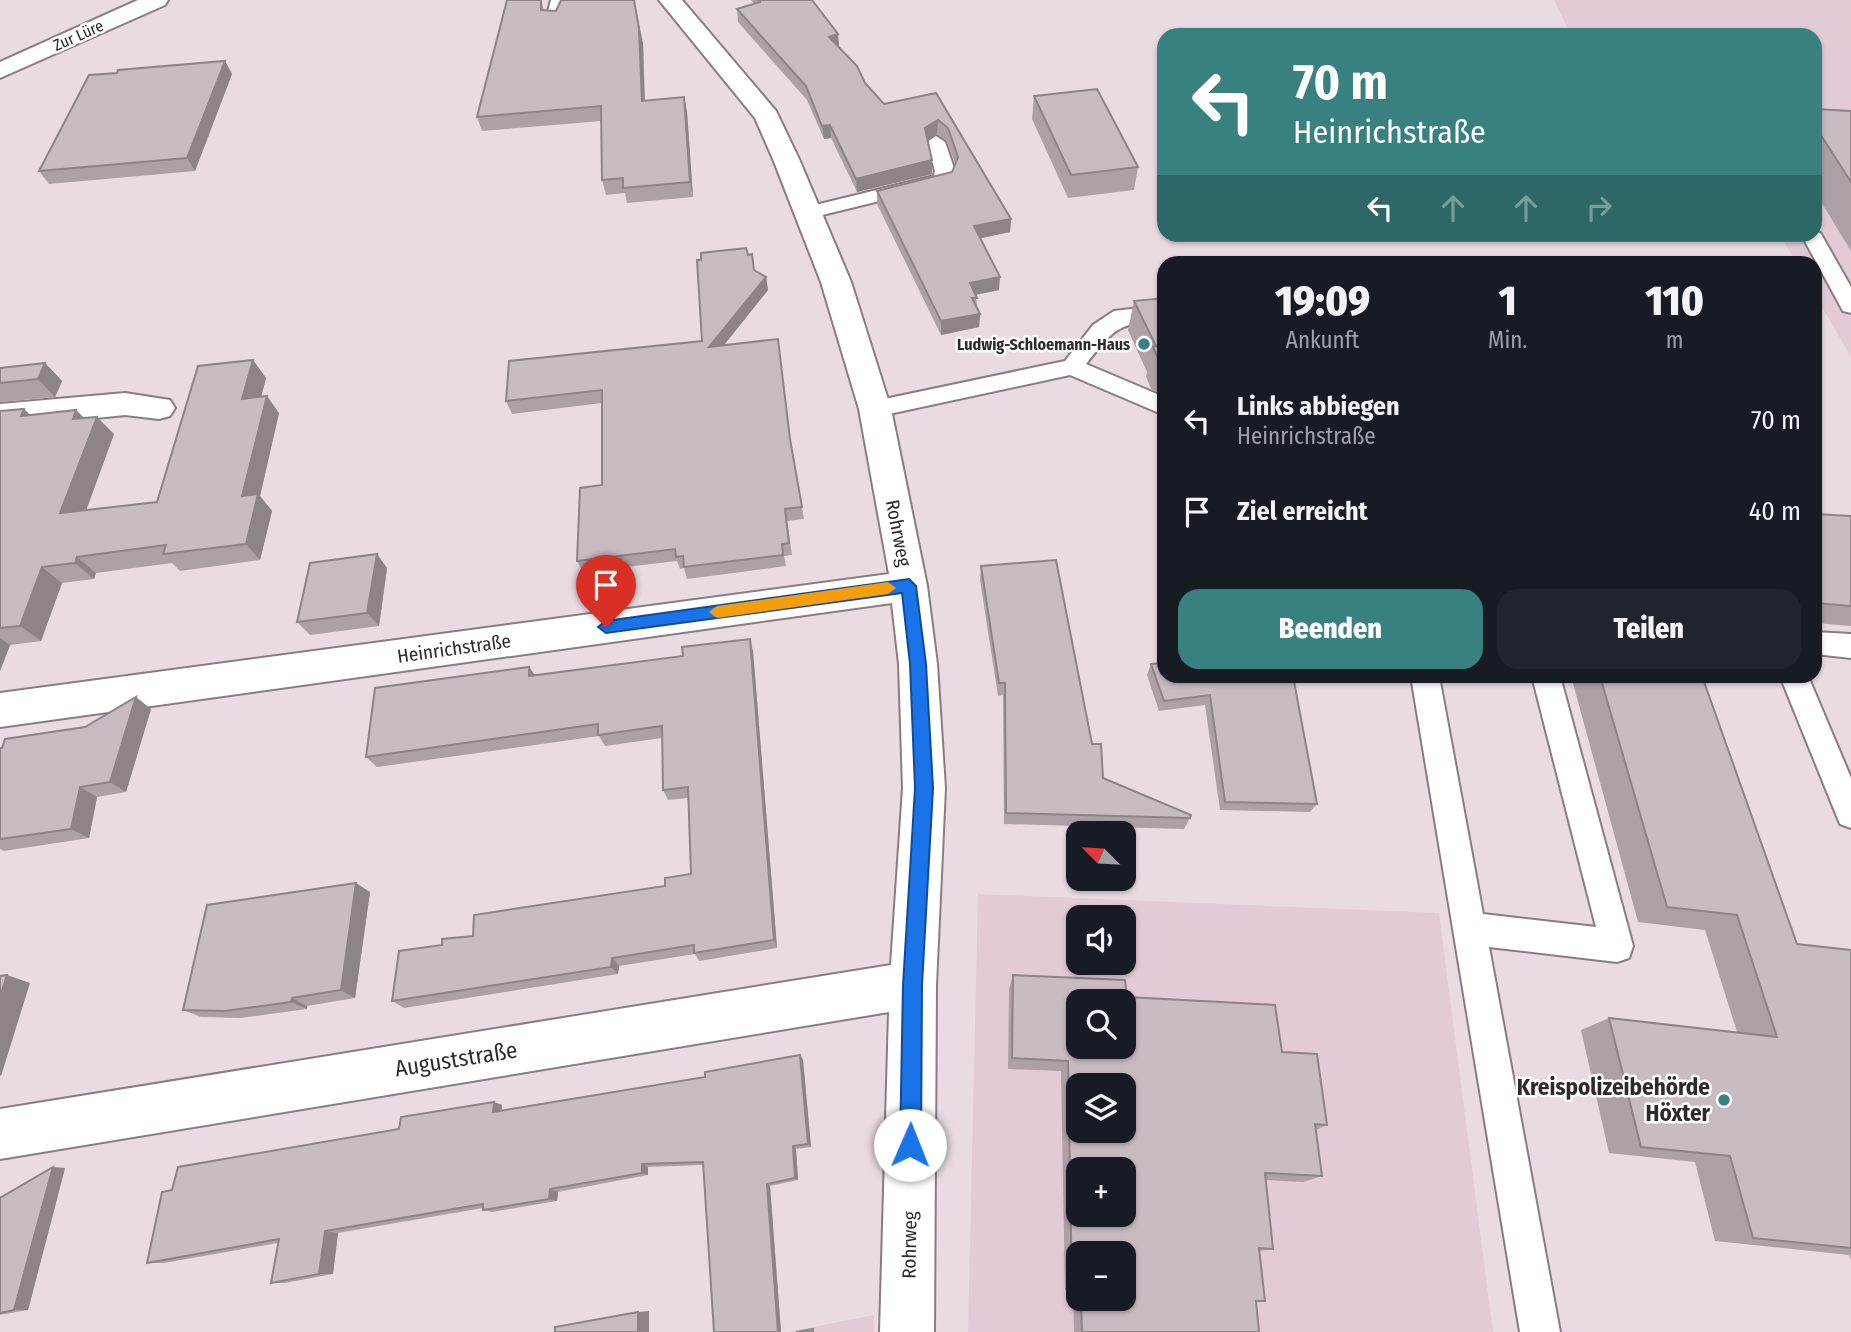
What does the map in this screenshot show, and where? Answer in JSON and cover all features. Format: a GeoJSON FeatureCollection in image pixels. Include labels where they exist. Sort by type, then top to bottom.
{"type":"FeatureCollection","features":[{"type":"Feature","properties":{"kind":"street","name":"Zur Lüre"},"geometry":{"type":"LineString","coordinates":[[0,71],[157,0]]}},
{"type":"Feature","properties":{"kind":"street","name":"Rohrweg"},"geometry":{"type":"LineString","coordinates":[[670,0],[767,116],[836,282],[875,409],[909,586],[918,664],[924,788],[913,985],[908,1332]]}},
{"type":"Feature","properties":{"kind":"street"},"geometry":{"type":"LineString","coordinates":[[0,416],[125,404],[159,408]]}},
{"type":"Feature","properties":{"kind":"street","name":"Heinrichstraße"},"geometry":{"type":"LineString","coordinates":[[0,710],[909,586]]}},
{"type":"Feature","properties":{"kind":"street","name":"Auguststraße"},"geometry":{"type":"LineString","coordinates":[[0,1134],[913,985]]}},
{"type":"Feature","properties":{"kind":"lane"},"geometry":{"type":"LineString","coordinates":[[554,19],[559,0]]}},
{"type":"Feature","properties":{"kind":"lane"},"geometry":{"type":"LineString","coordinates":[[806,213],[942,180],[945,171],[936,142]]}},
{"type":"Feature","properties":{"kind":"lane"},"geometry":{"type":"LineString","coordinates":[[1815,242],[1851,306]]}},
{"type":"Feature","properties":{"kind":"lane"},"geometry":{"type":"LineString","coordinates":[[1072,367],[1101,330],[1122,316],[1157,313]]}},
{"type":"Feature","properties":{"kind":"lane"},"geometry":{"type":"LineString","coordinates":[[875,409],[1072,367],[1157,404]]}},
{"type":"Feature","properties":{"kind":"lane"},"geometry":{"type":"LineString","coordinates":[[1822,644],[1851,646]]}},
{"type":"Feature","properties":{"kind":"lane"},"geometry":{"type":"LineString","coordinates":[[1425,683],[1540,1332]]}},
{"type":"Feature","properties":{"kind":"lane"},"geometry":{"type":"LineString","coordinates":[[1470,929],[1618,946],[1548,683]]}},
{"type":"Feature","properties":{"kind":"lane"},"geometry":{"type":"LineString","coordinates":[[1797,683],[1851,814]]}},
{"type":"Feature","properties":{"kind":"shaded area"},"geometry":{"type":"Polygon","coordinates":[[[1554,0],[1851,0],[1851,357],[1822,307],[1822,256],[1792,256],[1784,242],[1822,242],[1822,28],[1568,28],[1554,0]]]}},
{"type":"Feature","properties":{"kind":"shaded area"},"geometry":{"type":"Polygon","coordinates":[[[978,894],[1439,913],[1493,1332],[968,1332],[978,894]]]}},
{"type":"Feature","properties":{"kind":"shaded area"},"geometry":{"type":"Polygon","coordinates":[[[874,1315],[874,1332],[788,1332],[874,1315]]]}},
{"type":"Feature","properties":{"kind":"building"},"geometry":{"type":"Polygon","coordinates":[[[507,0],[541,0],[541,10],[556,11],[561,0],[634,0],[639,29],[642,101],[684,97],[690,182],[623,188],[623,178],[602,180],[601,106],[477,117],[507,0]]]}},
{"type":"Feature","properties":{"kind":"building"},"geometry":{"type":"Polygon","coordinates":[[[759,0],[812,0],[838,34],[829,37],[857,66],[865,83],[884,104],[936,93],[1011,219],[974,226],[1000,277],[970,283],[977,298],[972,298],[980,314],[941,321],[877,191],[952,172],[958,157],[948,128],[938,120],[925,128],[932,160],[856,179],[830,125],[822,126],[806,86],[737,9],[760,2],[759,0]]]}},
{"type":"Feature","properties":{"kind":"building"},"geometry":{"type":"Polygon","coordinates":[[[225,61],[187,158],[39,171],[89,75],[225,61]]]}},
{"type":"Feature","properties":{"kind":"building"},"geometry":{"type":"Polygon","coordinates":[[[1097,89],[1138,167],[1071,175],[1034,96],[1097,89]]]}},
{"type":"Feature","properties":{"kind":"building"},"geometry":{"type":"Polygon","coordinates":[[[1822,109],[1851,111],[1851,182],[1822,137],[1822,109]]]}},
{"type":"Feature","properties":{"kind":"building"},"geometry":{"type":"Polygon","coordinates":[[[746,248],[748,255],[752,254],[754,270],[766,277],[709,347],[778,339],[790,439],[802,507],[785,509],[789,543],[782,544],[783,555],[684,567],[683,556],[676,557],[675,549],[577,561],[580,488],[602,485],[602,390],[506,401],[509,361],[702,341],[697,260],[701,260],[701,253],[746,248]]]}},
{"type":"Feature","properties":{"kind":"building"},"geometry":{"type":"Polygon","coordinates":[[[1157,299],[1157,356],[1153,347],[1156,346],[1134,301],[1157,299]]]}},
{"type":"Feature","properties":{"kind":"building"},"geometry":{"type":"Polygon","coordinates":[[[253,360],[242,399],[267,396],[242,496],[258,494],[246,544],[163,554],[166,545],[77,557],[75,563],[42,567],[20,626],[0,628],[0,411],[24,409],[21,416],[76,410],[73,419],[97,417],[60,513],[157,502],[198,366],[253,360]]]}},
{"type":"Feature","properties":{"kind":"building"},"geometry":{"type":"Polygon","coordinates":[[[45,363],[38,379],[0,383],[0,368],[45,363]]]}},
{"type":"Feature","properties":{"kind":"building"},"geometry":{"type":"Polygon","coordinates":[[[1822,514],[1851,516],[1851,606],[1822,604],[1822,514]]]}},
{"type":"Feature","properties":{"kind":"building"},"geometry":{"type":"Polygon","coordinates":[[[377,554],[367,613],[297,622],[310,563],[377,554]]]}},
{"type":"Feature","properties":{"kind":"building"},"geometry":{"type":"Polygon","coordinates":[[[1056,560],[1092,744],[1101,744],[1103,778],[1191,815],[1190,818],[1006,813],[1005,683],[999,683],[981,566],[1056,560]]]}},
{"type":"Feature","properties":{"kind":"building"},"geometry":{"type":"Polygon","coordinates":[[[750,639],[774,940],[694,953],[694,945],[612,958],[611,967],[392,1001],[399,951],[442,945],[442,939],[473,936],[474,915],[665,886],[665,878],[691,874],[688,787],[663,790],[662,726],[598,735],[598,724],[366,757],[375,688],[529,667],[529,676],[683,656],[682,647],[750,639]]]}},
{"type":"Feature","properties":{"kind":"building"},"geometry":{"type":"Polygon","coordinates":[[[1151,664],[1157,664],[1157,681],[1151,664]]]}},
{"type":"Feature","properties":{"kind":"building"},"geometry":{"type":"Polygon","coordinates":[[[1158,683],[1294,683],[1317,804],[1225,802],[1210,695],[1164,701],[1158,683]]]}},
{"type":"Feature","properties":{"kind":"building"},"geometry":{"type":"Polygon","coordinates":[[[1602,683],[1704,683],[1797,944],[1851,950],[1851,1248],[1753,1238],[1730,1156],[1641,1147],[1609,1018],[1777,1037],[1737,915],[1667,907],[1602,683]]]}},
{"type":"Feature","properties":{"kind":"building"},"geometry":{"type":"Polygon","coordinates":[[[136,697],[110,782],[80,787],[71,829],[0,839],[0,748],[5,739],[85,727],[136,697]]]}},
{"type":"Feature","properties":{"kind":"building"},"geometry":{"type":"Polygon","coordinates":[[[356,883],[341,990],[292,998],[291,1002],[224,1011],[183,1010],[207,905],[356,883]]]}},
{"type":"Feature","properties":{"kind":"building"},"geometry":{"type":"Polygon","coordinates":[[[7,975],[0,997],[0,976],[7,975]]]}},
{"type":"Feature","properties":{"kind":"building"},"geometry":{"type":"Polygon","coordinates":[[[1013,975],[1125,980],[1126,989],[1066,989],[1066,1059],[1136,1059],[1136,997],[1275,1005],[1282,1052],[1317,1054],[1327,1125],[1315,1124],[1322,1176],[1265,1173],[1273,1249],[1259,1248],[1265,1301],[1256,1301],[1259,1332],[1082,1332],[1081,1311],[1136,1311],[1136,1241],[1071,1241],[1071,1227],[1136,1227],[1136,1157],[1070,1157],[1069,1143],[1136,1143],[1136,1073],[1068,1073],[1068,1061],[1012,1058],[1013,975]]]}},
{"type":"Feature","properties":{"kind":"building"},"geometry":{"type":"Polygon","coordinates":[[[800,1055],[808,1144],[793,1146],[795,1178],[767,1184],[778,1332],[714,1332],[703,1162],[642,1164],[642,1173],[550,1189],[549,1199],[483,1210],[483,1204],[325,1231],[319,1274],[271,1283],[279,1239],[147,1263],[162,1192],[172,1190],[178,1167],[399,1129],[401,1117],[494,1102],[493,1112],[705,1077],[705,1072],[800,1055]]]}},
{"type":"Feature","properties":{"kind":"building"},"geometry":{"type":"Polygon","coordinates":[[[53,1167],[14,1310],[0,1313],[0,1198],[53,1167]]]}},
{"type":"Feature","properties":{"kind":"building"},"geometry":{"type":"Polygon","coordinates":[[[638,1312],[638,1332],[555,1332],[555,1327],[638,1312]]]}},
{"type":"Feature","properties":{"kind":"slow traffic"},"geometry":{"type":"LineString","coordinates":[[717,612],[888,588]]}},
{"type":"Feature","properties":{"kind":"place","name":"Ludwig-Schloemann-Haus"},"geometry":{"type":"Point","coordinates":[1144,344]}},
{"type":"Feature","properties":{"kind":"place","name":"Kreispolizeibehörde Höxter"},"geometry":{"type":"Point","coordinates":[1724,1100]}},
{"type":"Feature","properties":{"kind":"route"},"geometry":{"type":"LineString","coordinates":[[606,627],[909,586],[918,664],[924,788],[913,985],[910,1145]]}}]}
